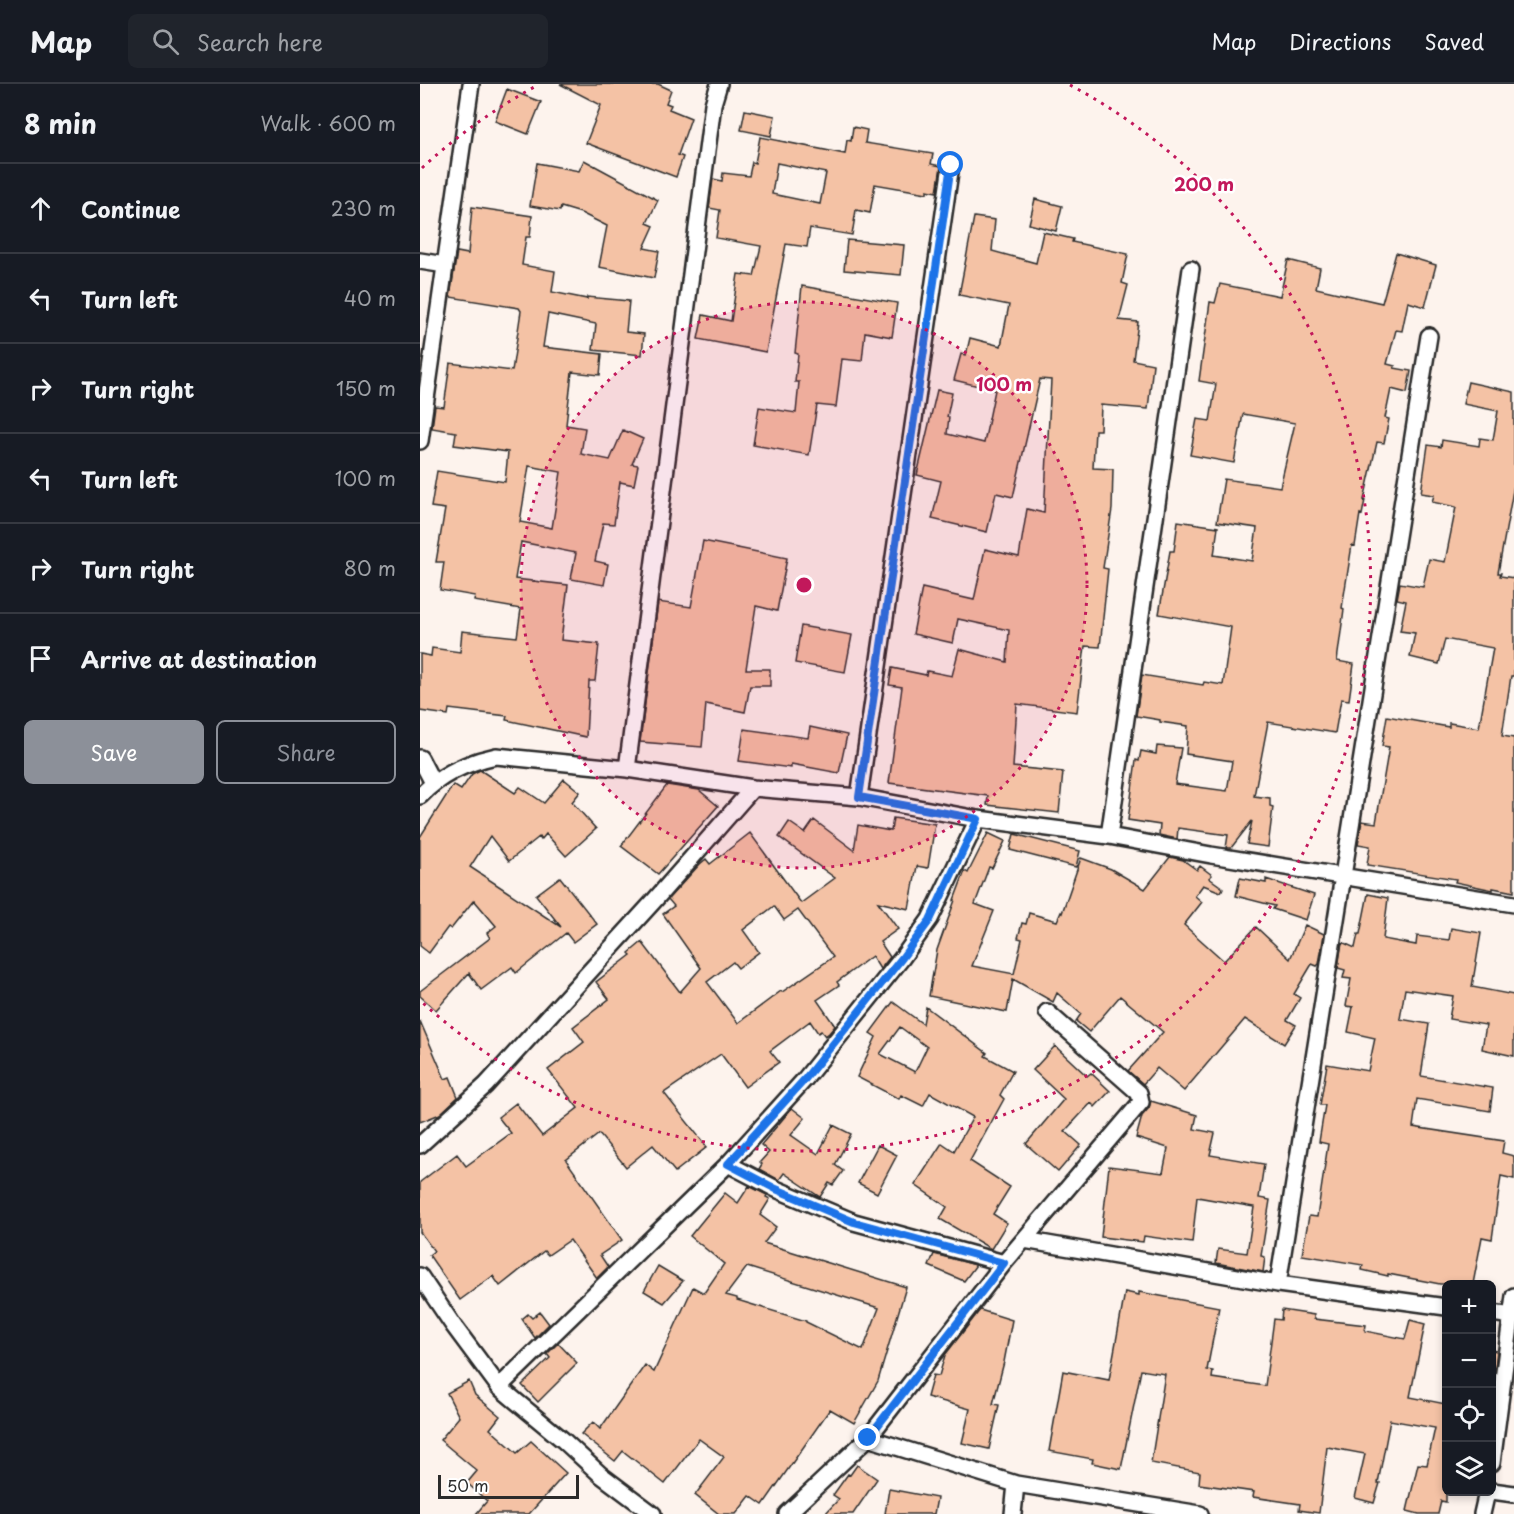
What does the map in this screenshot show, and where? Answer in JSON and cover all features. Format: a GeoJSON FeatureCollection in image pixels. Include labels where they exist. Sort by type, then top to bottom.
{"type":"FeatureCollection","features":[{"type":"Feature","properties":{"kind":"street"},"geometry":{"type":"LineString","coordinates":[[420,441],[471,84]]}},
{"type":"Feature","properties":{"kind":"street"},"geometry":{"type":"LineString","coordinates":[[627,769],[713,104],[719,84]]}},
{"type":"Feature","properties":{"kind":"street"},"geometry":{"type":"LineString","coordinates":[[859,797],[951,165]]}},
{"type":"Feature","properties":{"kind":"street"},"geometry":{"type":"LineString","coordinates":[[420,261],[445,265]]}},
{"type":"Feature","properties":{"kind":"street"},"geometry":{"type":"LineString","coordinates":[[1109,836],[1191,269]]}},
{"type":"Feature","properties":{"kind":"street"},"geometry":{"type":"LineString","coordinates":[[1278,1284],[1345,876],[1429,336]]}},
{"type":"Feature","properties":{"kind":"street"},"geometry":{"type":"LineString","coordinates":[[420,796],[433,783],[475,760],[496,756],[627,769],[753,788],[859,797],[978,819],[1109,836],[1211,855],[1514,904]]}},
{"type":"Feature","properties":{"kind":"street"},"geometry":{"type":"LineString","coordinates":[[420,758],[433,783]]}},
{"type":"Feature","properties":{"kind":"street"},"geometry":{"type":"LineString","coordinates":[[420,1145],[486,1085],[654,902],[753,788]]}},
{"type":"Feature","properties":{"kind":"street"},"geometry":{"type":"LineString","coordinates":[[499,1387],[728,1164],[805,1079],[930,920],[978,819]]}},
{"type":"Feature","properties":{"kind":"street"},"geometry":{"type":"LineString","coordinates":[[788,1514],[868,1438],[1004,1263],[1141,1102],[1139,1094],[1047,1012]]}},
{"type":"Feature","properties":{"kind":"street"},"geometry":{"type":"LineString","coordinates":[[728,1164],[776,1189],[854,1222],[1004,1263]]}},
{"type":"Feature","properties":{"kind":"street"},"geometry":{"type":"LineString","coordinates":[[1024,1240],[1278,1284],[1442,1306]]}},
{"type":"Feature","properties":{"kind":"street"},"geometry":{"type":"LineString","coordinates":[[420,1276],[499,1387],[564,1440],[601,1475],[653,1514]]}},
{"type":"Feature","properties":{"kind":"street"},"geometry":{"type":"LineString","coordinates":[[1494,1442],[1514,1296]]}},
{"type":"Feature","properties":{"kind":"street"},"geometry":{"type":"LineString","coordinates":[[1496,1314],[1512,1316]]}},
{"type":"Feature","properties":{"kind":"street"},"geometry":{"type":"LineString","coordinates":[[868,1438],[1016,1484],[1200,1514]]}},
{"type":"Feature","properties":{"kind":"street"},"geometry":{"type":"LineString","coordinates":[[1013,1514],[1016,1484]]}},
{"type":"Feature","properties":{"kind":"street"},"geometry":{"type":"LineString","coordinates":[[1496,1492],[1514,1494]]}},
{"type":"Feature","properties":{"kind":"street"},"geometry":{"type":"LineString","coordinates":[[1482,1514],[1487,1496]]}},
{"type":"Feature","properties":{"kind":"building"},"geometry":{"type":"Polygon","coordinates":[[[560,84],[658,84],[671,90],[666,103],[671,105],[669,109],[691,118],[678,155],[683,157],[676,177],[586,143],[601,105],[560,84]]]}},
{"type":"Feature","properties":{"kind":"building"},"geometry":{"type":"Polygon","coordinates":[[[507,89],[541,102],[528,134],[495,121],[507,89]]]}},
{"type":"Feature","properties":{"kind":"building"},"geometry":{"type":"Polygon","coordinates":[[[745,110],[775,116],[771,136],[741,130],[745,110]]]}},
{"type":"Feature","properties":{"kind":"building"},"geometry":{"type":"Polygon","coordinates":[[[853,127],[867,130],[865,143],[933,154],[931,164],[941,166],[937,192],[927,190],[927,193],[875,184],[870,213],[856,210],[852,235],[810,228],[807,247],[786,244],[766,352],[698,339],[703,315],[731,321],[738,274],[754,276],[761,246],[716,238],[720,210],[709,208],[713,179],[722,181],[723,173],[749,176],[752,162],[755,163],[760,137],[845,154],[847,140],[851,141],[853,127]],[[777,163],[772,194],[820,204],[826,173],[777,163]]]}},
{"type":"Feature","properties":{"kind":"building"},"geometry":{"type":"Polygon","coordinates":[[[584,160],[658,200],[647,223],[654,226],[644,248],[659,251],[654,278],[599,267],[607,226],[581,213],[561,207],[560,211],[530,206],[537,163],[579,171],[584,160]]]}},
{"type":"Feature","properties":{"kind":"building"},"geometry":{"type":"Polygon","coordinates":[[[1035,199],[1062,206],[1056,231],[1029,224],[1035,199]]]}},
{"type":"Feature","properties":{"kind":"building"},"geometry":{"type":"Polygon","coordinates":[[[472,207],[532,216],[530,237],[526,237],[522,265],[555,271],[552,292],[587,299],[587,297],[629,301],[626,332],[644,334],[642,355],[593,350],[596,324],[548,314],[543,347],[602,354],[600,375],[572,372],[566,425],[585,428],[581,454],[610,460],[623,430],[643,439],[632,464],[638,465],[634,485],[620,482],[614,524],[603,523],[595,561],[608,564],[604,585],[571,579],[576,553],[521,542],[515,579],[568,585],[561,640],[599,644],[595,681],[589,681],[586,737],[506,720],[507,716],[449,709],[448,715],[420,711],[420,654],[431,656],[432,648],[460,652],[462,631],[517,637],[521,609],[474,601],[475,596],[440,590],[444,562],[436,562],[445,509],[431,507],[437,471],[505,482],[508,452],[454,445],[456,432],[432,428],[435,406],[444,407],[450,363],[512,371],[521,311],[519,308],[450,297],[457,252],[468,254],[472,207]],[[529,466],[520,522],[552,528],[561,472],[529,466]]]}},
{"type":"Feature","properties":{"kind":"building"},"geometry":{"type":"Polygon","coordinates":[[[974,217],[995,220],[992,251],[1036,263],[1043,232],[1073,239],[1072,242],[1128,254],[1122,283],[1128,285],[1119,320],[1138,322],[1133,360],[1153,364],[1148,409],[1101,405],[1100,430],[1095,430],[1093,468],[1113,469],[1112,509],[1103,568],[1108,569],[1100,647],[1085,646],[1077,712],[1017,704],[1013,767],[1063,772],[1059,813],[987,805],[988,796],[889,783],[902,687],[889,685],[892,668],[926,675],[927,671],[952,676],[959,649],[1007,662],[1009,630],[958,619],[953,643],[913,634],[922,588],[974,600],[985,549],[1019,557],[1027,509],[1044,513],[1051,380],[1040,379],[1013,497],[996,493],[987,532],[932,519],[941,481],[917,475],[937,390],[952,393],[947,417],[949,417],[947,434],[984,443],[995,390],[954,380],[961,354],[966,355],[970,338],[1001,346],[1009,305],[959,295],[974,217]]]}},
{"type":"Feature","properties":{"kind":"building"},"geometry":{"type":"Polygon","coordinates":[[[847,240],[904,245],[901,275],[844,270],[847,240]]]}},
{"type":"Feature","properties":{"kind":"building"},"geometry":{"type":"Polygon","coordinates":[[[1396,253],[1436,265],[1425,307],[1408,302],[1402,331],[1396,330],[1387,364],[1395,366],[1394,368],[1411,371],[1407,393],[1391,389],[1385,418],[1389,419],[1384,443],[1377,442],[1355,546],[1352,545],[1342,608],[1344,609],[1337,661],[1354,664],[1349,700],[1341,699],[1335,733],[1268,722],[1254,796],[1270,798],[1270,806],[1273,807],[1268,847],[1247,844],[1252,821],[1231,848],[1226,848],[1228,835],[1178,828],[1177,839],[1159,835],[1160,825],[1128,820],[1136,760],[1139,761],[1141,751],[1156,754],[1157,746],[1181,748],[1175,784],[1227,791],[1232,761],[1186,754],[1188,726],[1136,716],[1142,675],[1203,685],[1204,682],[1223,685],[1231,627],[1159,614],[1170,551],[1174,551],[1178,521],[1218,527],[1214,555],[1252,561],[1257,528],[1217,522],[1224,479],[1280,487],[1295,423],[1243,414],[1234,463],[1190,455],[1197,419],[1210,421],[1216,384],[1199,381],[1210,302],[1215,303],[1220,284],[1280,296],[1288,260],[1320,268],[1316,288],[1382,303],[1396,253]]]}},
{"type":"Feature","properties":{"kind":"building"},"geometry":{"type":"Polygon","coordinates":[[[802,286],[897,303],[892,337],[865,332],[862,361],[842,359],[836,407],[817,405],[809,455],[753,445],[759,407],[796,413],[799,382],[795,382],[798,354],[795,353],[802,286]]]}},
{"type":"Feature","properties":{"kind":"building"},"geometry":{"type":"Polygon","coordinates":[[[1468,382],[1514,392],[1514,485],[1498,573],[1501,573],[1500,576],[1514,578],[1514,676],[1511,676],[1502,736],[1514,738],[1514,892],[1455,882],[1456,879],[1367,865],[1370,846],[1358,844],[1362,821],[1376,823],[1389,747],[1382,746],[1387,716],[1449,727],[1449,723],[1479,728],[1493,648],[1445,639],[1439,664],[1410,657],[1415,633],[1400,631],[1406,601],[1397,599],[1400,583],[1423,587],[1429,559],[1445,562],[1456,507],[1432,502],[1434,495],[1421,493],[1428,445],[1441,447],[1442,440],[1479,446],[1480,438],[1493,440],[1498,411],[1463,404],[1468,382]]]}},
{"type":"Feature","properties":{"kind":"building"},"geometry":{"type":"Polygon","coordinates":[[[703,541],[787,558],[777,611],[756,606],[746,669],[770,669],[770,686],[750,686],[745,712],[706,704],[702,747],[640,742],[658,602],[691,607],[703,541]]]}},
{"type":"Feature","properties":{"kind":"building"},"geometry":{"type":"Polygon","coordinates":[[[801,626],[852,635],[845,672],[795,663],[801,626]]]}},
{"type":"Feature","properties":{"kind":"building"},"geometry":{"type":"Polygon","coordinates":[[[810,727],[847,735],[839,773],[791,764],[791,768],[739,761],[744,729],[808,738],[810,727]]]}},
{"type":"Feature","properties":{"kind":"building"},"geometry":{"type":"Polygon","coordinates":[[[480,770],[515,793],[520,787],[544,803],[564,779],[580,792],[572,802],[596,829],[566,856],[546,834],[541,840],[539,837],[509,861],[490,836],[470,867],[561,927],[536,895],[560,877],[597,924],[573,942],[566,933],[516,973],[512,967],[481,990],[469,973],[436,1010],[420,996],[420,991],[490,938],[487,933],[496,926],[474,900],[451,929],[448,927],[429,953],[420,946],[420,837],[453,785],[461,790],[472,774],[480,770]]]}},
{"type":"Feature","properties":{"kind":"building"},"geometry":{"type":"Polygon","coordinates":[[[667,785],[699,790],[718,806],[658,874],[621,846],[667,785]]]}},
{"type":"Feature","properties":{"kind":"building"},"geometry":{"type":"Polygon","coordinates":[[[893,818],[935,824],[928,868],[917,866],[909,909],[878,902],[898,929],[880,942],[890,957],[882,967],[880,969],[872,956],[837,982],[839,985],[817,1000],[835,1026],[829,1033],[825,1036],[821,1031],[818,1033],[810,1021],[770,1051],[779,1062],[745,1087],[721,1054],[664,1093],[707,1147],[675,1172],[653,1145],[626,1167],[599,1134],[566,1160],[622,1240],[600,1255],[608,1267],[597,1278],[570,1240],[548,1255],[544,1251],[500,1286],[493,1276],[460,1300],[429,1255],[434,1251],[420,1232],[420,1182],[457,1154],[466,1166],[511,1133],[498,1117],[516,1103],[542,1136],[578,1108],[548,1070],[584,1042],[573,1027],[609,999],[596,982],[631,955],[629,953],[642,942],[680,992],[701,968],[663,914],[674,906],[668,899],[700,864],[706,859],[710,864],[750,833],[801,903],[835,878],[779,837],[789,822],[805,833],[814,820],[854,850],[858,825],[891,831],[893,818]],[[774,906],[743,930],[759,952],[738,968],[733,962],[707,982],[738,1023],[833,957],[798,910],[784,920],[774,906]]]}},
{"type":"Feature","properties":{"kind":"building"},"geometry":{"type":"Polygon","coordinates":[[[988,833],[1005,841],[992,868],[989,867],[975,904],[994,911],[972,966],[1014,974],[1022,939],[1018,938],[1022,923],[1026,924],[1029,913],[1057,921],[1062,913],[1081,858],[1111,869],[1145,889],[1170,857],[1183,860],[1197,870],[1200,866],[1212,875],[1209,878],[1223,888],[1221,892],[1203,885],[1195,896],[1202,902],[1184,925],[1224,961],[1256,927],[1290,959],[1305,925],[1324,934],[1319,964],[1317,966],[1312,964],[1294,994],[1300,998],[1287,1020],[1296,1025],[1284,1044],[1245,1019],[1184,1091],[1157,1068],[1143,1084],[1128,1071],[1163,1032],[1120,996],[1089,1032],[1076,1021],[1081,1014],[1057,993],[1053,1002],[1013,979],[1007,1012],[929,996],[937,950],[954,900],[965,871],[968,873],[988,833]]]}},
{"type":"Feature","properties":{"kind":"building"},"geometry":{"type":"Polygon","coordinates":[[[1014,834],[1080,851],[1076,867],[1010,850],[1014,834]]]}},
{"type":"Feature","properties":{"kind":"building"},"geometry":{"type":"Polygon","coordinates":[[[1240,878],[1266,883],[1266,879],[1314,895],[1306,920],[1273,909],[1275,906],[1236,896],[1240,878]]]}},
{"type":"Feature","properties":{"kind":"building"},"geometry":{"type":"Polygon","coordinates":[[[1368,894],[1388,898],[1383,939],[1416,945],[1417,936],[1449,940],[1451,928],[1481,933],[1472,987],[1514,995],[1514,1056],[1482,1049],[1486,1025],[1449,1019],[1453,996],[1405,989],[1400,1019],[1429,1024],[1421,1076],[1493,1088],[1490,1111],[1417,1099],[1413,1127],[1504,1141],[1502,1153],[1514,1156],[1514,1179],[1501,1176],[1492,1239],[1482,1237],[1474,1280],[1442,1280],[1440,1284],[1388,1274],[1388,1276],[1362,1270],[1363,1265],[1302,1255],[1309,1216],[1317,1217],[1328,1144],[1319,1142],[1325,1105],[1320,1105],[1327,1064],[1368,1071],[1375,1038],[1348,1032],[1353,1007],[1346,1006],[1351,979],[1343,978],[1345,970],[1338,968],[1342,942],[1355,948],[1358,934],[1360,934],[1368,894]]]}},
{"type":"Feature","properties":{"kind":"building"},"geometry":{"type":"Polygon","coordinates":[[[893,1002],[923,1024],[926,1007],[987,1053],[985,1056],[1013,1071],[1000,1095],[1004,1099],[970,1161],[1010,1187],[993,1214],[1007,1223],[991,1249],[940,1219],[947,1207],[915,1185],[942,1143],[954,1151],[973,1117],[930,1093],[923,1106],[901,1095],[899,1099],[857,1077],[876,1037],[870,1033],[893,1002]],[[900,1027],[880,1054],[915,1072],[927,1047],[900,1027]]]}},
{"type":"Feature","properties":{"kind":"building"},"geometry":{"type":"Polygon","coordinates":[[[420,1021],[445,1079],[450,1077],[458,1097],[440,1114],[420,1122],[420,1021]]]}},
{"type":"Feature","properties":{"kind":"building"},"geometry":{"type":"Polygon","coordinates":[[[1055,1046],[1087,1076],[1091,1073],[1110,1091],[1095,1107],[1091,1103],[1065,1131],[1081,1145],[1058,1172],[1026,1144],[1064,1099],[1033,1070],[1055,1046]]]}},
{"type":"Feature","properties":{"kind":"building"},"geometry":{"type":"Polygon","coordinates":[[[1151,1101],[1197,1115],[1194,1129],[1215,1133],[1210,1155],[1264,1164],[1259,1198],[1270,1200],[1261,1256],[1265,1257],[1263,1272],[1216,1263],[1218,1249],[1247,1253],[1254,1207],[1197,1197],[1192,1243],[1144,1236],[1143,1242],[1101,1237],[1109,1166],[1163,1173],[1168,1148],[1136,1138],[1142,1116],[1149,1108],[1151,1101]]]}},
{"type":"Feature","properties":{"kind":"building"},"geometry":{"type":"Polygon","coordinates":[[[792,1108],[805,1118],[791,1135],[818,1154],[833,1125],[851,1134],[835,1165],[843,1171],[833,1185],[829,1183],[820,1197],[784,1173],[779,1180],[759,1169],[762,1164],[760,1162],[769,1152],[761,1145],[792,1108]]]}},
{"type":"Feature","properties":{"kind":"building"},"geometry":{"type":"Polygon","coordinates":[[[878,1145],[897,1155],[877,1193],[858,1183],[878,1145]]]}},
{"type":"Feature","properties":{"kind":"building"},"geometry":{"type":"Polygon","coordinates":[[[749,1186],[767,1195],[766,1197],[770,1199],[760,1215],[776,1227],[764,1243],[906,1287],[878,1381],[854,1423],[830,1409],[763,1505],[750,1496],[736,1514],[719,1514],[695,1495],[724,1457],[699,1439],[665,1484],[623,1451],[615,1461],[581,1434],[593,1422],[600,1429],[645,1365],[654,1372],[693,1287],[704,1293],[724,1264],[690,1236],[725,1193],[738,1203],[749,1186]],[[747,1267],[726,1295],[806,1321],[863,1350],[879,1308],[747,1267]]]}},
{"type":"Feature","properties":{"kind":"building"},"geometry":{"type":"Polygon","coordinates":[[[934,1254],[976,1265],[964,1281],[929,1266],[934,1254]]]}},
{"type":"Feature","properties":{"kind":"building"},"geometry":{"type":"Polygon","coordinates":[[[658,1266],[683,1281],[664,1303],[644,1291],[658,1266]]]}},
{"type":"Feature","properties":{"kind":"building"},"geometry":{"type":"Polygon","coordinates":[[[1125,1292],[1139,1295],[1139,1292],[1219,1307],[1207,1370],[1213,1371],[1212,1378],[1265,1386],[1274,1319],[1281,1320],[1282,1310],[1314,1315],[1314,1319],[1366,1325],[1365,1331],[1405,1339],[1410,1320],[1425,1324],[1410,1397],[1442,1403],[1442,1496],[1446,1496],[1446,1502],[1441,1501],[1438,1514],[1419,1514],[1407,1511],[1418,1464],[1427,1465],[1435,1428],[1390,1420],[1378,1483],[1380,1483],[1374,1503],[1355,1498],[1365,1454],[1327,1447],[1319,1513],[1299,1510],[1300,1504],[1253,1497],[1254,1492],[1199,1484],[1200,1472],[1151,1463],[1165,1374],[1141,1370],[1121,1469],[1092,1463],[1093,1459],[1049,1451],[1063,1371],[1109,1380],[1125,1292]]]}},
{"type":"Feature","properties":{"kind":"building"},"geometry":{"type":"Polygon","coordinates":[[[980,1310],[1012,1320],[993,1404],[999,1405],[989,1449],[962,1443],[970,1409],[927,1397],[933,1375],[939,1376],[945,1355],[980,1310]]]}},
{"type":"Feature","properties":{"kind":"building"},"geometry":{"type":"Polygon","coordinates":[[[540,1312],[549,1324],[535,1338],[522,1319],[528,1314],[532,1318],[540,1312]]]}},
{"type":"Feature","properties":{"kind":"building"},"geometry":{"type":"Polygon","coordinates":[[[558,1343],[577,1363],[538,1402],[522,1385],[550,1358],[547,1354],[558,1343]]]}},
{"type":"Feature","properties":{"kind":"building"},"geometry":{"type":"Polygon","coordinates":[[[469,1381],[475,1395],[500,1416],[490,1429],[517,1453],[531,1441],[566,1473],[529,1514],[476,1514],[487,1501],[467,1483],[477,1471],[440,1440],[459,1417],[447,1393],[469,1381]]]}},
{"type":"Feature","properties":{"kind":"building"},"geometry":{"type":"Polygon","coordinates":[[[857,1465],[877,1479],[853,1514],[825,1514],[839,1499],[833,1495],[857,1465]]]}},
{"type":"Feature","properties":{"kind":"building"},"geometry":{"type":"Polygon","coordinates":[[[889,1489],[937,1498],[934,1514],[885,1514],[889,1489]]]}},
{"type":"Feature","properties":{"kind":"route"},"geometry":{"type":"LineString","coordinates":[[868,1438],[1004,1263],[854,1222],[776,1189],[728,1164],[805,1079],[930,920],[978,819],[859,797],[951,165]]}}]}
